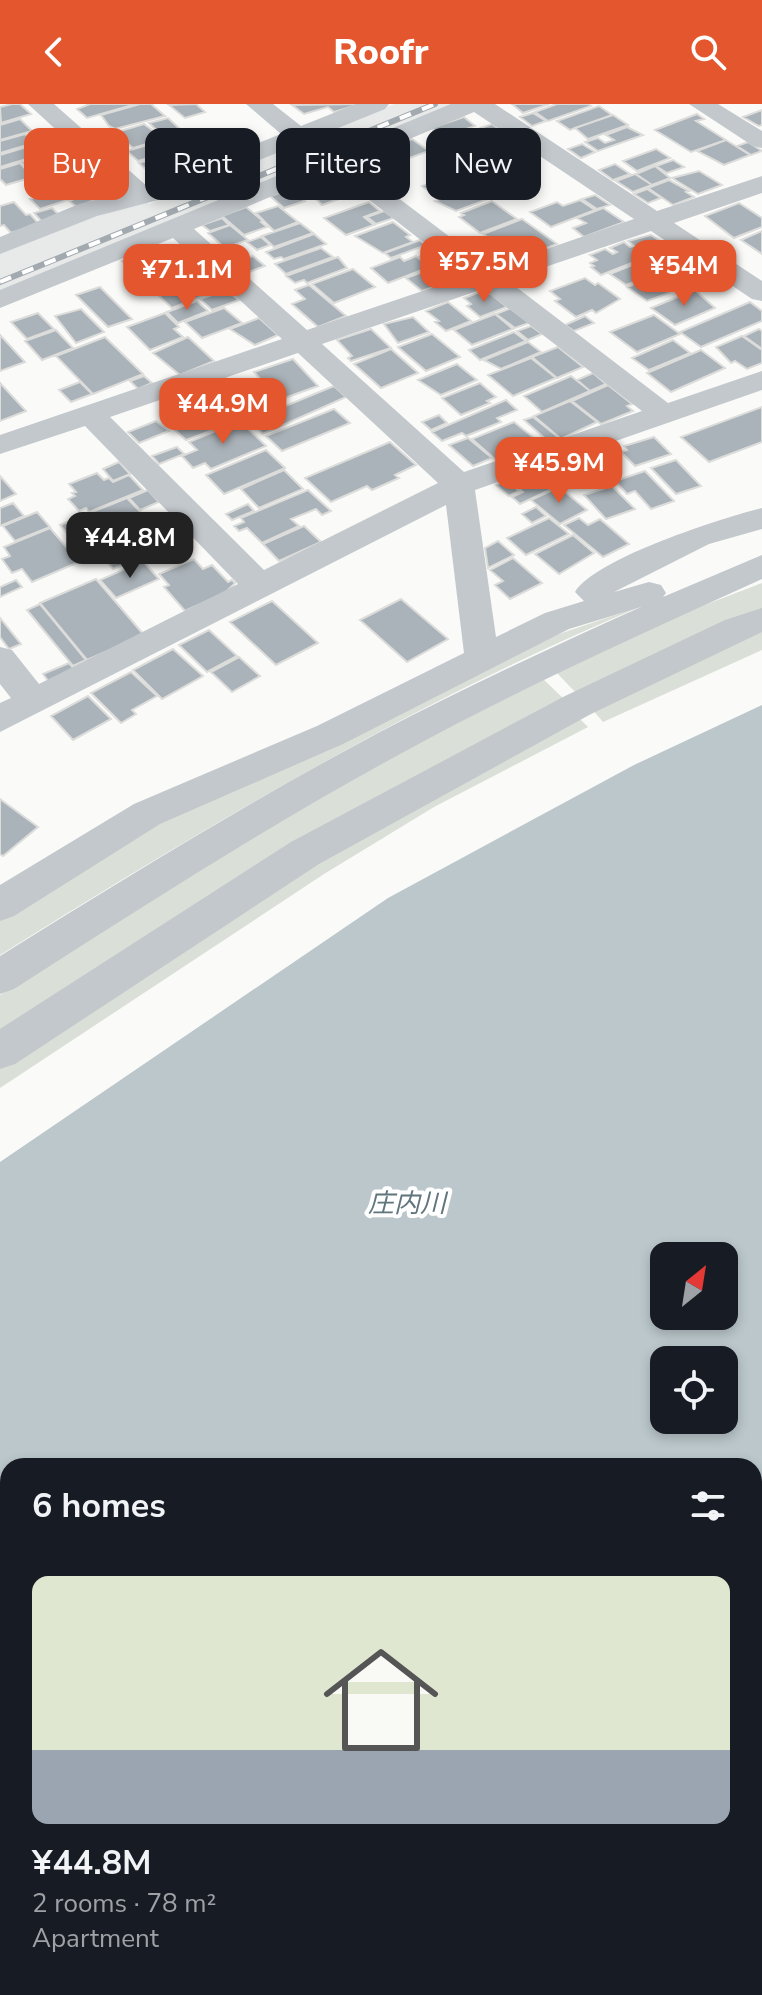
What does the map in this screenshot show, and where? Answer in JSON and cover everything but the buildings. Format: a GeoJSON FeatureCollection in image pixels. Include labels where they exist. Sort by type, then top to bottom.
{"type":"FeatureCollection","features":[{"type":"Feature","properties":{"kind":"street"},"geometry":{"type":"LineString","coordinates":[[40,104],[143,196]]}},
{"type":"Feature","properties":{"kind":"street"},"geometry":{"type":"LineString","coordinates":[[258,104],[289,128]]}},
{"type":"Feature","properties":{"kind":"street"},"geometry":{"type":"LineString","coordinates":[[318,128],[377,104]]}},
{"type":"Feature","properties":{"kind":"street"},"geometry":{"type":"LineString","coordinates":[[410,130],[472,104]]}},
{"type":"Feature","properties":{"kind":"street"},"geometry":{"type":"LineString","coordinates":[[479,104],[762,293]]}},
{"type":"Feature","properties":{"kind":"street"},"geometry":{"type":"LineString","coordinates":[[701,104],[762,141]]}},
{"type":"Feature","properties":{"kind":"street"},"geometry":{"type":"LineString","coordinates":[[0,246],[88,210],[143,196],[276,145]]}},
{"type":"Feature","properties":{"kind":"street"},"geometry":{"type":"LineString","coordinates":[[0,445],[762,184]]}},
{"type":"Feature","properties":{"kind":"street"},"geometry":{"type":"LineString","coordinates":[[0,300],[276,185]]}},
{"type":"Feature","properties":{"kind":"street"},"geometry":{"type":"LineString","coordinates":[[384,200],[664,414]]}},
{"type":"Feature","properties":{"kind":"street"},"geometry":{"type":"LineString","coordinates":[[177,227],[459,485],[482,657]]}},
{"type":"Feature","properties":{"kind":"street"},"geometry":{"type":"LineString","coordinates":[[0,719],[459,485],[762,380]]}},
{"type":"Feature","properties":{"kind":"street"},"geometry":{"type":"LineString","coordinates":[[90,414],[260,586]]}},
{"type":"Feature","properties":{"kind":"street"},"geometry":{"type":"LineString","coordinates":[[557,621],[604,583],[698,537],[762,518]]}},
{"type":"Feature","properties":{"kind":"street"},"geometry":{"type":"LineString","coordinates":[[0,905],[147,814],[330,735],[557,621],[642,595],[762,566]]}},
{"type":"Feature","properties":{"kind":"street"},"geometry":{"type":"LineString","coordinates":[[0,977],[233,831],[391,742],[540,666],[762,566]]}},
{"type":"Feature","properties":{"kind":"street"},"geometry":{"type":"LineString","coordinates":[[0,1051],[305,853],[578,705],[737,628],[762,620]]}},
{"type":"Feature","properties":{"kind":"street"},"geometry":{"type":"LineString","coordinates":[[0,659],[33,702]]}},
{"type":"Feature","properties":{"kind":"shaded area"},"geometry":{"type":"Polygon","coordinates":[[[394,104],[456,104],[398,128],[336,128],[394,104]]]}},
{"type":"Feature","properties":{"kind":"shaded area"},"geometry":{"type":"Polygon","coordinates":[[[276,152],[276,178],[260,185],[260,158],[276,152]]]}},
{"type":"Feature","properties":{"kind":"shaded area"},"geometry":{"type":"Polygon","coordinates":[[[159,200],[224,200],[0,293],[0,253],[44,233],[144,201],[149,204],[159,200]]]}},
{"type":"Feature","properties":{"kind":"shaded area"},"geometry":{"type":"Polygon","coordinates":[[[762,583],[762,613],[577,694],[556,672],[689,611],[762,583]]]}},
{"type":"Feature","properties":{"kind":"shaded area"},"geometry":{"type":"Polygon","coordinates":[[[642,606],[475,682],[394,724],[156,859],[0,955],[0,920],[164,821],[559,634],[642,606]]]}},
{"type":"Feature","properties":{"kind":"shaded area"},"geometry":{"type":"Polygon","coordinates":[[[762,628],[762,650],[603,722],[591,708],[762,628]]]}},
{"type":"Feature","properties":{"kind":"shaded area"},"geometry":{"type":"Polygon","coordinates":[[[542,678],[566,701],[0,1038],[0,995],[256,834],[405,748],[542,678]]]}},
{"type":"Feature","properties":{"kind":"shaded area"},"geometry":{"type":"Polygon","coordinates":[[[576,715],[588,727],[434,807],[324,874],[0,1088],[0,1064],[318,857],[576,715]]]}},
{"type":"Feature","properties":{"kind":"water","name":"庄内川"},"geometry":{"type":"Polygon","coordinates":[[[762,705],[762,1458],[0,1458],[0,1162],[388,898],[634,765],[762,705]]]}},
{"type":"Feature","properties":{"kind":"railway"},"geometry":{"type":"LineString","coordinates":[[0,282],[435,104]]}}]}
